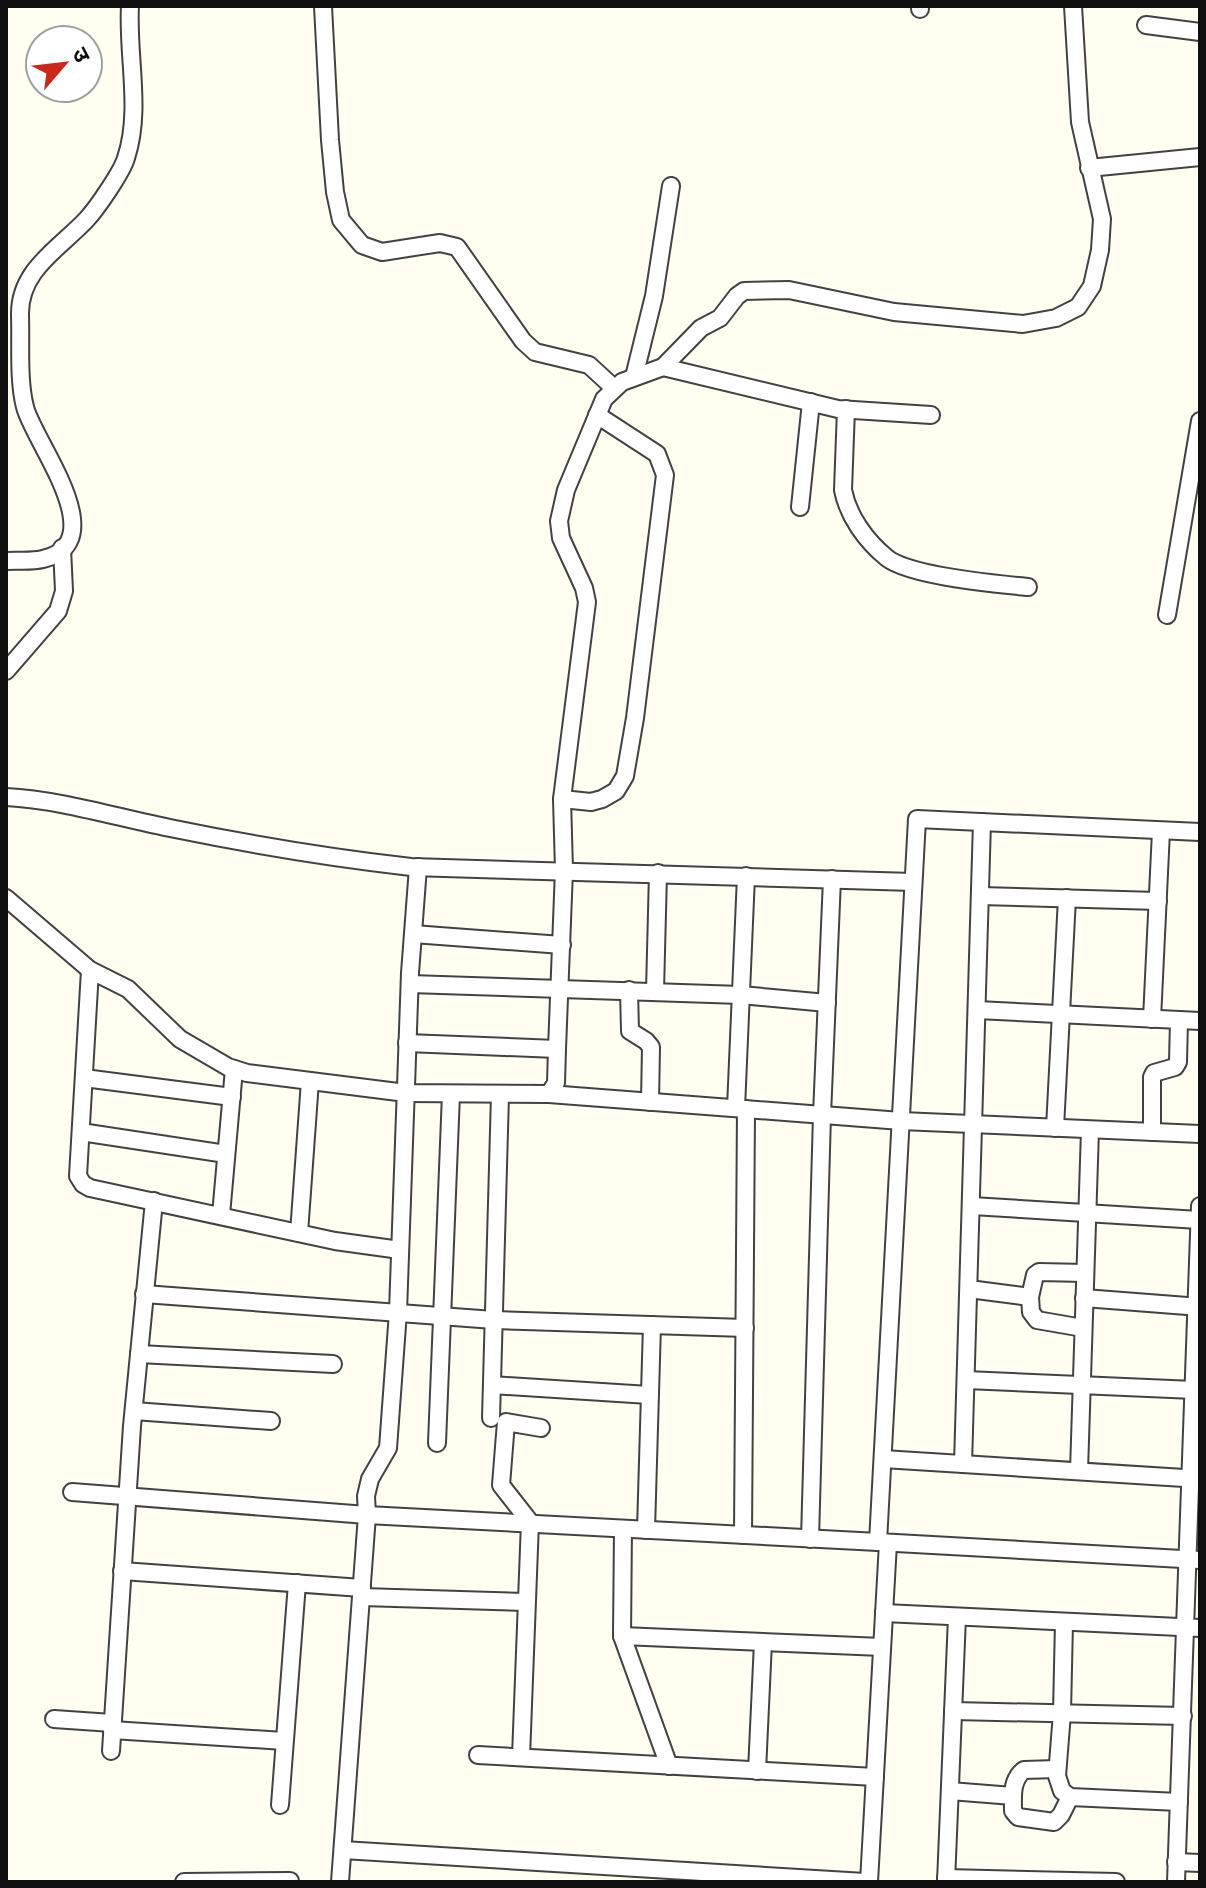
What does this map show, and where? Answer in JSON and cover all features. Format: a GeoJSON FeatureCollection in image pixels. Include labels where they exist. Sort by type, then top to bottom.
{"type":"FeatureCollection","features":[{"type":"Feature","properties":{"kind":"street"},"geometry":{"type":"LineString","coordinates":[[6,561],[44,559],[62,548],[69,539],[72,515],[66,491],[24,405],[20,309],[26,282],[33,271],[89,217],[127,157],[133,115],[130,6]]}},
{"type":"Feature","properties":{"kind":"street"},"geometry":{"type":"LineString","coordinates":[[323,6],[330,140],[341,220],[362,245],[382,252],[440,243],[457,247],[523,341],[535,352],[581,361],[614,388]]}},
{"type":"Feature","properties":{"kind":"street"},"geometry":{"type":"LineString","coordinates":[[549,1094],[556,1083],[564,870],[562,799],[587,602],[584,588],[561,538],[559,521],[566,490],[604,399],[614,388],[634,377],[663,367],[701,328],[720,318],[744,291],[789,290],[894,312],[1023,324],[1056,318],[1078,307],[1092,286],[1100,250],[1102,219],[1080,122],[1073,6]]}},
{"type":"Feature","properties":{"kind":"street"},"geometry":{"type":"LineString","coordinates":[[1146,25],[1200,32]]}},
{"type":"Feature","properties":{"kind":"street"},"geometry":{"type":"LineString","coordinates":[[1089,168],[1200,157]]}},
{"type":"Feature","properties":{"kind":"street"},"geometry":{"type":"LineString","coordinates":[[634,377],[654,296],[671,186]]}},
{"type":"Feature","properties":{"kind":"street"},"geometry":{"type":"LineString","coordinates":[[663,367],[846,409],[931,415]]}},
{"type":"Feature","properties":{"kind":"street"},"geometry":{"type":"LineString","coordinates":[[800,507],[811,402]]}},
{"type":"Feature","properties":{"kind":"street"},"geometry":{"type":"LineString","coordinates":[[846,409],[845,503],[859,528],[888,559],[916,571],[1028,587]]}},
{"type":"Feature","properties":{"kind":"street"},"geometry":{"type":"LineString","coordinates":[[562,799],[591,802],[602,799],[616,791],[625,776],[665,475],[657,454],[597,415]]}},
{"type":"Feature","properties":{"kind":"street"},"geometry":{"type":"LineString","coordinates":[[1167,615],[1200,421]]}},
{"type":"Feature","properties":{"kind":"street"},"geometry":{"type":"LineString","coordinates":[[6,671],[58,611],[64,591],[62,548]]}},
{"type":"Feature","properties":{"kind":"street"},"geometry":{"type":"LineString","coordinates":[[6,797],[38,798],[173,829],[343,859],[418,867],[913,882]]}},
{"type":"Feature","properties":{"kind":"street"},"geometry":{"type":"LineString","coordinates":[[343,1850],[867,1882],[884,1613],[883,1459],[917,819],[1200,832]]}},
{"type":"Feature","properties":{"kind":"street"},"geometry":{"type":"LineString","coordinates":[[963,1464],[982,822]]}},
{"type":"Feature","properties":{"kind":"street"},"geometry":{"type":"LineString","coordinates":[[1152,1019],[1161,831]]}},
{"type":"Feature","properties":{"kind":"street"},"geometry":{"type":"LineString","coordinates":[[340,1882],[362,1592],[366,1496],[370,1479],[388,1448],[398,1312],[407,1043],[418,867]]}},
{"type":"Feature","properties":{"kind":"street"},"geometry":{"type":"LineString","coordinates":[[655,991],[658,873]]}},
{"type":"Feature","properties":{"kind":"street"},"geometry":{"type":"LineString","coordinates":[[743,1535],[745,1328],[741,995],[746,876]]}},
{"type":"Feature","properties":{"kind":"street"},"geometry":{"type":"LineString","coordinates":[[810,1539],[832,879]]}},
{"type":"Feature","properties":{"kind":"street"},"geometry":{"type":"LineString","coordinates":[[980,896],[1158,901]]}},
{"type":"Feature","properties":{"kind":"street"},"geometry":{"type":"LineString","coordinates":[[6,898],[90,970],[128,989],[180,1039],[234,1069],[406,1093],[549,1094],[901,1121],[1200,1134]]}},
{"type":"Feature","properties":{"kind":"street"},"geometry":{"type":"LineString","coordinates":[[1055,1128],[1067,898]]}},
{"type":"Feature","properties":{"kind":"street"},"geometry":{"type":"LineString","coordinates":[[413,934],[562,945]]}},
{"type":"Feature","properties":{"kind":"street"},"geometry":{"type":"LineString","coordinates":[[90,970],[78,1176],[83,1184],[299,1233],[400,1250]]}},
{"type":"Feature","properties":{"kind":"street"},"geometry":{"type":"LineString","coordinates":[[410,984],[655,991],[827,1003]]}},
{"type":"Feature","properties":{"kind":"street"},"geometry":{"type":"LineString","coordinates":[[629,990],[630,1031],[651,1047],[650,1102]]}},
{"type":"Feature","properties":{"kind":"street"},"geometry":{"type":"LineString","coordinates":[[977,1010],[1200,1021]]}},
{"type":"Feature","properties":{"kind":"street"},"geometry":{"type":"LineString","coordinates":[[1152,1132],[1152,1077],[1154,1073],[1175,1067],[1178,1062],[1179,1020]]}},
{"type":"Feature","properties":{"kind":"street"},"geometry":{"type":"LineString","coordinates":[[407,1043],[557,1049]]}},
{"type":"Feature","properties":{"kind":"street"},"geometry":{"type":"LineString","coordinates":[[221,1215],[234,1069]]}},
{"type":"Feature","properties":{"kind":"street"},"geometry":{"type":"LineString","coordinates":[[84,1078],[232,1097]]}},
{"type":"Feature","properties":{"kind":"street"},"geometry":{"type":"LineString","coordinates":[[299,1233],[310,1081]]}},
{"type":"Feature","properties":{"kind":"street"},"geometry":{"type":"LineString","coordinates":[[437,1443],[451,1094]]}},
{"type":"Feature","properties":{"kind":"street"},"geometry":{"type":"LineString","coordinates":[[491,1418],[500,1095]]}},
{"type":"Feature","properties":{"kind":"street"},"geometry":{"type":"LineString","coordinates":[[1079,1471],[1090,1130]]}},
{"type":"Feature","properties":{"kind":"street"},"geometry":{"type":"LineString","coordinates":[[81,1132],[226,1154]]}},
{"type":"Feature","properties":{"kind":"street"},"geometry":{"type":"LineString","coordinates":[[111,1751],[127,1496],[154,1201]]}},
{"type":"Feature","properties":{"kind":"street"},"geometry":{"type":"LineString","coordinates":[[972,1206],[1199,1220]]}},
{"type":"Feature","properties":{"kind":"street"},"geometry":{"type":"LineString","coordinates":[[1176,1882],[1183,1716],[1193,1628],[1194,1390],[1198,1362],[1200,1206]]}},
{"type":"Feature","properties":{"kind":"street"},"geometry":{"type":"LineString","coordinates":[[1083,1328],[1037,1320],[1031,1312],[1030,1297],[1035,1275],[1039,1272],[1085,1273]]}},
{"type":"Feature","properties":{"kind":"street"},"geometry":{"type":"LineString","coordinates":[[969,1289],[1030,1297]]}},
{"type":"Feature","properties":{"kind":"street"},"geometry":{"type":"LineString","coordinates":[[144,1294],[494,1320],[745,1328]]}},
{"type":"Feature","properties":{"kind":"street"},"geometry":{"type":"LineString","coordinates":[[1084,1298],[1198,1307]]}},
{"type":"Feature","properties":{"kind":"street"},"geometry":{"type":"LineString","coordinates":[[646,1530],[652,1325]]}},
{"type":"Feature","properties":{"kind":"street"},"geometry":{"type":"LineString","coordinates":[[139,1354],[333,1364]]}},
{"type":"Feature","properties":{"kind":"street"},"geometry":{"type":"LineString","coordinates":[[966,1380],[1194,1390]]}},
{"type":"Feature","properties":{"kind":"street"},"geometry":{"type":"LineString","coordinates":[[492,1385],[649,1395]]}},
{"type":"Feature","properties":{"kind":"street"},"geometry":{"type":"LineString","coordinates":[[134,1411],[271,1421]]}},
{"type":"Feature","properties":{"kind":"street"},"geometry":{"type":"LineString","coordinates":[[521,1757],[529,1524],[501,1485],[506,1422],[541,1428]]}},
{"type":"Feature","properties":{"kind":"street"},"geometry":{"type":"LineString","coordinates":[[883,1459],[1196,1478]]}},
{"type":"Feature","properties":{"kind":"street"},"geometry":{"type":"LineString","coordinates":[[72,1492],[367,1515],[1195,1560]]}},
{"type":"Feature","properties":{"kind":"street"},"geometry":{"type":"LineString","coordinates":[[623,1529],[622,1636],[669,1766]]}},
{"type":"Feature","properties":{"kind":"street"},"geometry":{"type":"LineString","coordinates":[[122,1571],[297,1583],[362,1592],[526,1602]]}},
{"type":"Feature","properties":{"kind":"street"},"geometry":{"type":"LineString","coordinates":[[280,1805],[297,1583]]}},
{"type":"Feature","properties":{"kind":"street"},"geometry":{"type":"LineString","coordinates":[[884,1613],[1193,1628]]}},
{"type":"Feature","properties":{"kind":"street"},"geometry":{"type":"LineString","coordinates":[[957,1617],[946,1880],[1116,1882]]}},
{"type":"Feature","properties":{"kind":"street"},"geometry":{"type":"LineString","coordinates":[[1064,1622],[1058,1785],[1070,1797],[1179,1802]]}},
{"type":"Feature","properties":{"kind":"street"},"geometry":{"type":"LineString","coordinates":[[622,1636],[882,1647]]}},
{"type":"Feature","properties":{"kind":"street"},"geometry":{"type":"LineString","coordinates":[[757,1771],[763,1642]]}},
{"type":"Feature","properties":{"kind":"street"},"geometry":{"type":"LineString","coordinates":[[953,1711],[1183,1716]]}},
{"type":"Feature","properties":{"kind":"street"},"geometry":{"type":"LineString","coordinates":[[54,1719],[112,1727],[284,1741]]}},
{"type":"Feature","properties":{"kind":"street"},"geometry":{"type":"LineString","coordinates":[[478,1755],[875,1777]]}},
{"type":"Feature","properties":{"kind":"street"},"geometry":{"type":"LineString","coordinates":[[1057,1769],[1024,1770],[1014,1781],[1013,1811],[1018,1817],[1054,1822],[1070,1797]]}},
{"type":"Feature","properties":{"kind":"street"},"geometry":{"type":"LineString","coordinates":[[950,1791],[1013,1796]]}},
{"type":"Feature","properties":{"kind":"street"},"geometry":{"type":"LineString","coordinates":[[1176,1862],[1200,1863]]}},
{"type":"Feature","properties":{"kind":"street"},"geometry":{"type":"LineString","coordinates":[[184,1882],[290,1881]]}}]}
